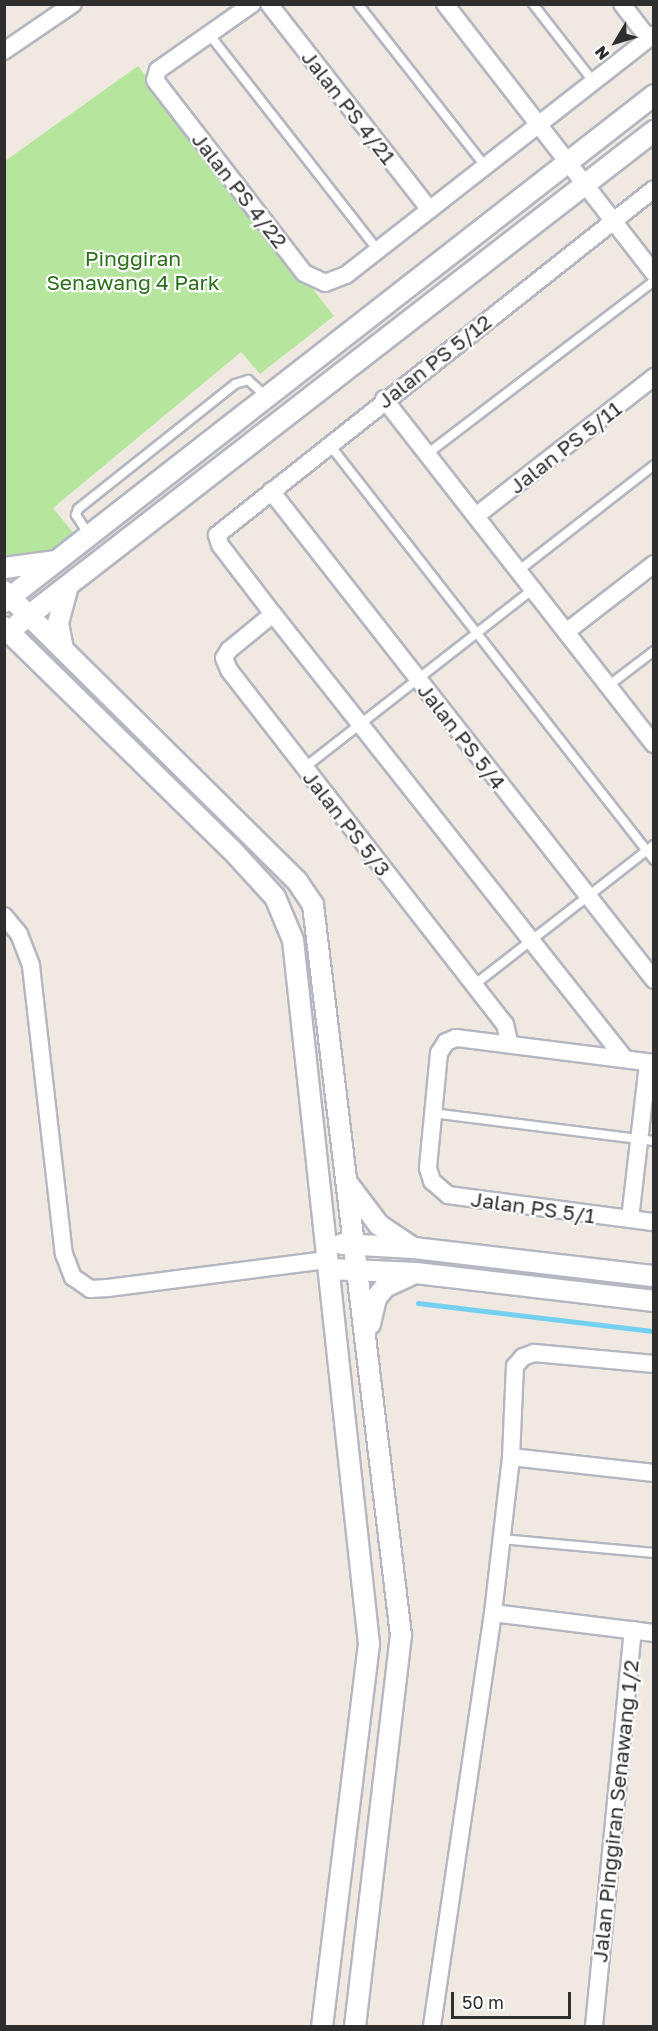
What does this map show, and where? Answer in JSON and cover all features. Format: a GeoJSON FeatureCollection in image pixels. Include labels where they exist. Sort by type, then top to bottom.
{"type":"FeatureCollection","features":[{"type":"Feature","properties":{"kind":"street"},"geometry":{"type":"LineString","coordinates":[[4,51],[73,4]]}},
{"type":"Feature","properties":{"kind":"street"},"geometry":{"type":"LineString","coordinates":[[209,34],[252,4]]}},
{"type":"Feature","properties":{"kind":"street","name":"Jalan PS 4/21"},"geometry":{"type":"LineString","coordinates":[[269,4],[430,210]]}},
{"type":"Feature","properties":{"kind":"street"},"geometry":{"type":"LineString","coordinates":[[445,4],[654,273]]}},
{"type":"Feature","properties":{"kind":"street"},"geometry":{"type":"LineString","coordinates":[[378,250],[651,36],[622,4]]}},
{"type":"Feature","properties":{"kind":"street","name":"Jalan PS 4/22"},"geometry":{"type":"LineString","coordinates":[[209,34],[158,70],[154,80],[304,273],[325,283],[346,275],[378,250]]}},
{"type":"Feature","properties":{"kind":"street"},"geometry":{"type":"LineString","coordinates":[[355,2026],[401,1635],[313,905],[297,881],[7,597],[58,561],[566,161],[654,95]]}},
{"type":"Feature","properties":{"kind":"street"},"geometry":{"type":"LineString","coordinates":[[322,2026],[369,1644],[328,1258],[288,923],[275,897],[231,849],[7,629],[28,616],[654,131]]}},
{"type":"Feature","properties":{"kind":"street","name":"Jalan PS 5/12"},"geometry":{"type":"LineString","coordinates":[[273,614],[220,545],[218,535],[384,399],[654,189]]}},
{"type":"Feature","properties":{"kind":"street","name":"Jalan PS 5/11"},"geometry":{"type":"LineString","coordinates":[[476,516],[654,377]]}},
{"type":"Feature","properties":{"kind":"street"},"geometry":{"type":"LineString","coordinates":[[384,399],[654,744]]}},
{"type":"Feature","properties":{"kind":"street","name":"Jalan PS 5/4"},"geometry":{"type":"LineString","coordinates":[[271,491],[654,980]]}},
{"type":"Feature","properties":{"kind":"street"},"geometry":{"type":"LineString","coordinates":[[4,568],[58,561]]}},
{"type":"Feature","properties":{"kind":"street"},"geometry":{"type":"LineString","coordinates":[[566,632],[654,564]]}},
{"type":"Feature","properties":{"kind":"street"},"geometry":{"type":"LineString","coordinates":[[63,650],[58,623],[68,585]]}},
{"type":"Feature","properties":{"kind":"street"},"geometry":{"type":"LineString","coordinates":[[273,614],[625,1059]]}},
{"type":"Feature","properties":{"kind":"street","name":"Jalan PS 5/3"},"geometry":{"type":"LineString","coordinates":[[273,614],[224,658],[229,670],[473,986],[505,1024],[509,1042]]}},
{"type":"Feature","properties":{"kind":"street"},"geometry":{"type":"LineString","coordinates":[[4,916],[23,941],[31,966],[64,1254],[73,1278],[90,1288],[108,1288],[328,1258],[354,1244],[414,1248],[654,1276]]}},
{"type":"Feature","properties":{"kind":"street"},"geometry":{"type":"LineString","coordinates":[[432,1113],[439,1053],[446,1042],[456,1038],[509,1042],[651,1063],[646,1141],[630,1219]]}},
{"type":"Feature","properties":{"kind":"street","name":"Jalan PS 5/1"},"geometry":{"type":"LineString","coordinates":[[432,1113],[428,1168],[432,1181],[448,1195],[654,1222]]}},
{"type":"Feature","properties":{"kind":"street"},"geometry":{"type":"LineString","coordinates":[[346,1182],[380,1225],[414,1248]]}},
{"type":"Feature","properties":{"kind":"street"},"geometry":{"type":"LineString","coordinates":[[328,1258],[357,1268],[654,1301]]}},
{"type":"Feature","properties":{"kind":"street"},"geometry":{"type":"LineString","coordinates":[[367,1344],[376,1298],[397,1280],[416,1273]]}},
{"type":"Feature","properties":{"kind":"street"},"geometry":{"type":"LineString","coordinates":[[432,2026],[493,1613],[510,1457],[515,1366],[523,1356],[534,1353],[654,1364]]}},
{"type":"Feature","properties":{"kind":"street"},"geometry":{"type":"LineString","coordinates":[[510,1457],[654,1473]]}},
{"type":"Feature","properties":{"kind":"street"},"geometry":{"type":"LineString","coordinates":[[493,1613],[654,1633]]}},
{"type":"Feature","properties":{"kind":"street","name":"Jalan Pinggiran Senawang 1/2"},"geometry":{"type":"LineString","coordinates":[[594,2026],[633,1630]]}},
{"type":"Feature","properties":{"kind":"lane"},"geometry":{"type":"LineString","coordinates":[[358,4],[485,166]]}},
{"type":"Feature","properties":{"kind":"lane"},"geometry":{"type":"LineString","coordinates":[[533,4],[593,81]]}},
{"type":"Feature","properties":{"kind":"lane"},"geometry":{"type":"LineString","coordinates":[[209,34],[378,250]]}},
{"type":"Feature","properties":{"kind":"lane"},"geometry":{"type":"LineString","coordinates":[[427,454],[654,281]]}},
{"type":"Feature","properties":{"kind":"lane"},"geometry":{"type":"LineString","coordinates":[[90,536],[76,515],[78,509],[235,384],[248,380],[267,397]]}},
{"type":"Feature","properties":{"kind":"lane"},"geometry":{"type":"LineString","coordinates":[[329,444],[476,634],[650,848],[654,860]]}},
{"type":"Feature","properties":{"kind":"lane"},"geometry":{"type":"LineString","coordinates":[[518,571],[654,465]]}},
{"type":"Feature","properties":{"kind":"lane"},"geometry":{"type":"LineString","coordinates":[[304,768],[533,589]]}},
{"type":"Feature","properties":{"kind":"lane"},"geometry":{"type":"LineString","coordinates":[[609,686],[654,651]]}},
{"type":"Feature","properties":{"kind":"lane"},"geometry":{"type":"LineString","coordinates":[[473,986],[650,848]]}},
{"type":"Feature","properties":{"kind":"lane"},"geometry":{"type":"LineString","coordinates":[[432,1113],[646,1141]]}},
{"type":"Feature","properties":{"kind":"lane"},"geometry":{"type":"LineString","coordinates":[[501,1539],[654,1553]]}},
{"type":"Feature","properties":{"kind":"green space","name":"Pinggiran Senawang 4 Park"},"geometry":{"type":"Polygon","coordinates":[[[138,66],[334,316],[260,374],[241,352],[53,508],[75,535],[50,552],[5,560],[5,161],[138,66]]]}},
{"type":"Feature","properties":{"kind":"waterway"},"geometry":{"type":"LineString","coordinates":[[418,1303],[654,1331]]}}]}
